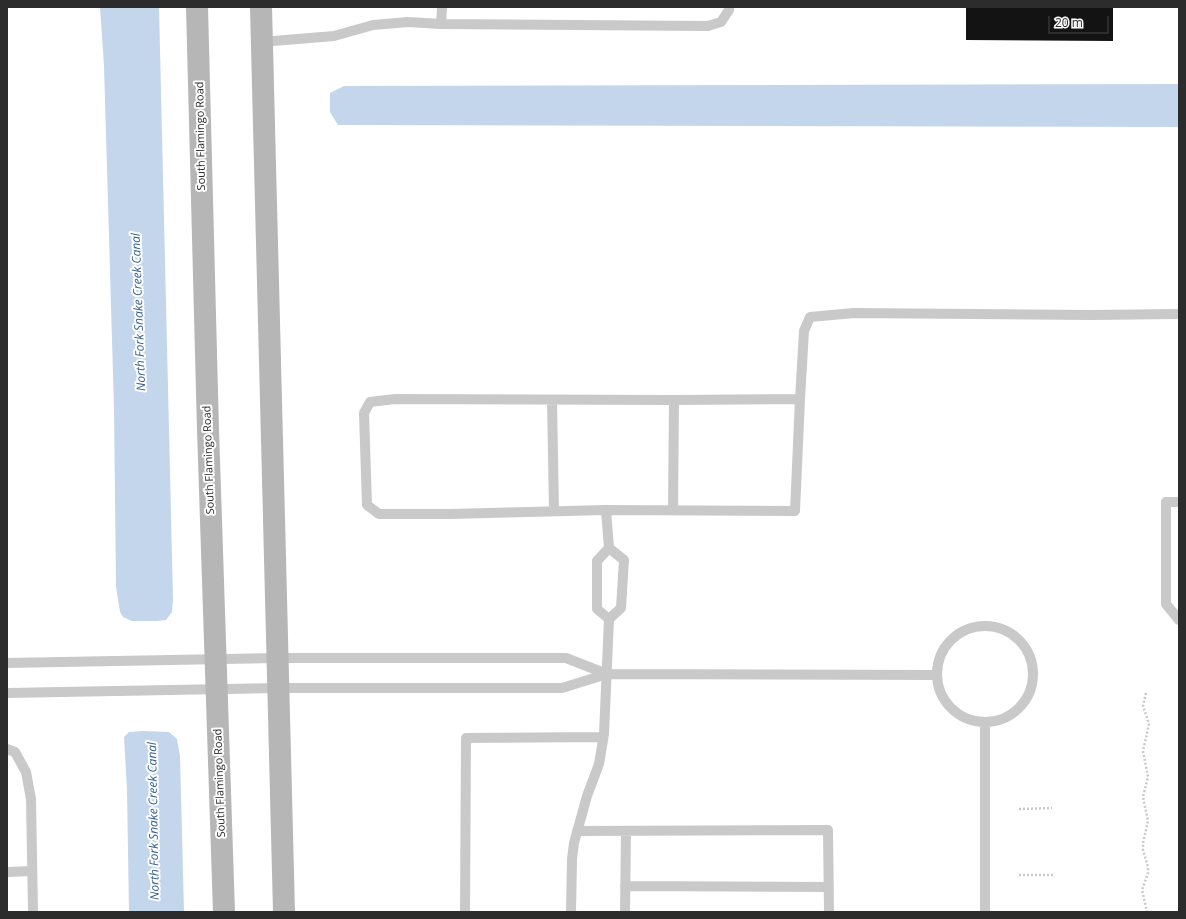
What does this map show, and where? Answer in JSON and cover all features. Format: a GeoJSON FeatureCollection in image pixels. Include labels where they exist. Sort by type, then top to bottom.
{"type":"FeatureCollection","features":[{"type":"Feature","properties":{"kind":"main road","name":"South Flamingo Road"},"geometry":{"type":"LineString","coordinates":[[197,7],[208,430],[224,912]]}},
{"type":"Feature","properties":{"kind":"main road"},"geometry":{"type":"LineString","coordinates":[[261,7],[284,912]]}},
{"type":"Feature","properties":{"kind":"lane"},"geometry":{"type":"LineString","coordinates":[[441,24],[442,7]]}},
{"type":"Feature","properties":{"kind":"lane"},"geometry":{"type":"LineString","coordinates":[[262,42],[334,36],[373,25],[408,22],[441,24],[708,26],[721,22],[729,10],[729,7]]}},
{"type":"Feature","properties":{"kind":"lane"},"geometry":{"type":"LineString","coordinates":[[800,399],[394,399],[370,402],[364,413],[367,505],[379,514],[449,514],[606,510],[795,511],[804,331],[810,317],[854,313],[1092,315],[1179,314]]}},
{"type":"Feature","properties":{"kind":"lane"},"geometry":{"type":"LineString","coordinates":[[552,400],[554,511]]}},
{"type":"Feature","properties":{"kind":"lane"},"geometry":{"type":"LineString","coordinates":[[673,510],[674,400]]}},
{"type":"Feature","properties":{"kind":"lane"},"geometry":{"type":"LineString","coordinates":[[1179,502],[1166,502],[1166,604],[1179,620]]}},
{"type":"Feature","properties":{"kind":"lane"},"geometry":{"type":"LineString","coordinates":[[571,912],[572,859],[574,843],[587,796],[599,764],[603,737],[606,710],[609,619],[621,608],[624,560],[609,548],[606,510]]}},
{"type":"Feature","properties":{"kind":"lane"},"geometry":{"type":"LineString","coordinates":[[609,548],[597,561],[597,609],[609,619]]}},
{"type":"Feature","properties":{"kind":"lane"},"geometry":{"type":"LineString","coordinates":[[990,626],[1006,631],[1019,640],[1029,654],[1033,669],[1032,685],[1026,700],[1015,712],[1001,720],[985,723],[970,720],[957,714],[946,703],[939,690],[936,675],[939,659],[947,645],[959,634],[974,627],[990,626]]}},
{"type":"Feature","properties":{"kind":"lane"},"geometry":{"type":"LineString","coordinates":[[7,663],[278,658],[566,658],[607,674]]}},
{"type":"Feature","properties":{"kind":"lane"},"geometry":{"type":"LineString","coordinates":[[7,693],[279,688],[562,688],[607,674],[936,675]]}},
{"type":"Feature","properties":{"kind":"lane"},"geometry":{"type":"LineString","coordinates":[[985,723],[985,912]]}},
{"type":"Feature","properties":{"kind":"lane"},"geometry":{"type":"LineString","coordinates":[[465,912],[466,738],[603,737]]}},
{"type":"Feature","properties":{"kind":"lane"},"geometry":{"type":"LineString","coordinates":[[7,749],[15,752],[26,772],[31,799],[33,912]]}},
{"type":"Feature","properties":{"kind":"lane"},"geometry":{"type":"LineString","coordinates":[[577,831],[828,830],[828,912]]}},
{"type":"Feature","properties":{"kind":"lane"},"geometry":{"type":"LineString","coordinates":[[625,912],[626,831]]}},
{"type":"Feature","properties":{"kind":"lane"},"geometry":{"type":"LineString","coordinates":[[7,872],[32,871]]}},
{"type":"Feature","properties":{"kind":"lane"},"geometry":{"type":"LineString","coordinates":[[625,886],[828,887]]}},
{"type":"Feature","properties":{"kind":"path"},"geometry":{"type":"LineString","coordinates":[[1146,693],[1143,706],[1149,724],[1148,735],[1143,751],[1148,777],[1143,797],[1148,821],[1143,850],[1148,867],[1148,873],[1142,890],[1147,912]]}},
{"type":"Feature","properties":{"kind":"path"},"geometry":{"type":"LineString","coordinates":[[1019,809],[1052,808]]}},
{"type":"Feature","properties":{"kind":"path"},"geometry":{"type":"LineString","coordinates":[[1019,875],[1053,875]]}},
{"type":"Feature","properties":{"kind":"water","name":"North Fork Snake Creek Canal"},"geometry":{"type":"Polygon","coordinates":[[[100,7],[159,7],[173,599],[172,612],[166,620],[157,621],[132,621],[123,617],[120,612],[116,587],[114,408],[104,66],[100,7]]]}},
{"type":"Feature","properties":{"kind":"water"},"geometry":{"type":"Polygon","coordinates":[[[1179,84],[1179,127],[338,125],[330,112],[330,93],[344,86],[1179,84]]]}},
{"type":"Feature","properties":{"kind":"water","name":"North Fork Snake Creek Canal"},"geometry":{"type":"Polygon","coordinates":[[[129,732],[169,732],[177,739],[180,756],[184,912],[129,912],[127,789],[124,737],[129,732]]]}},
{"type":"Feature","properties":{"kind":"building"},"geometry":{"type":"Polygon","coordinates":[[[966,7],[1113,7],[1113,41],[966,40],[966,7]]]}}]}
